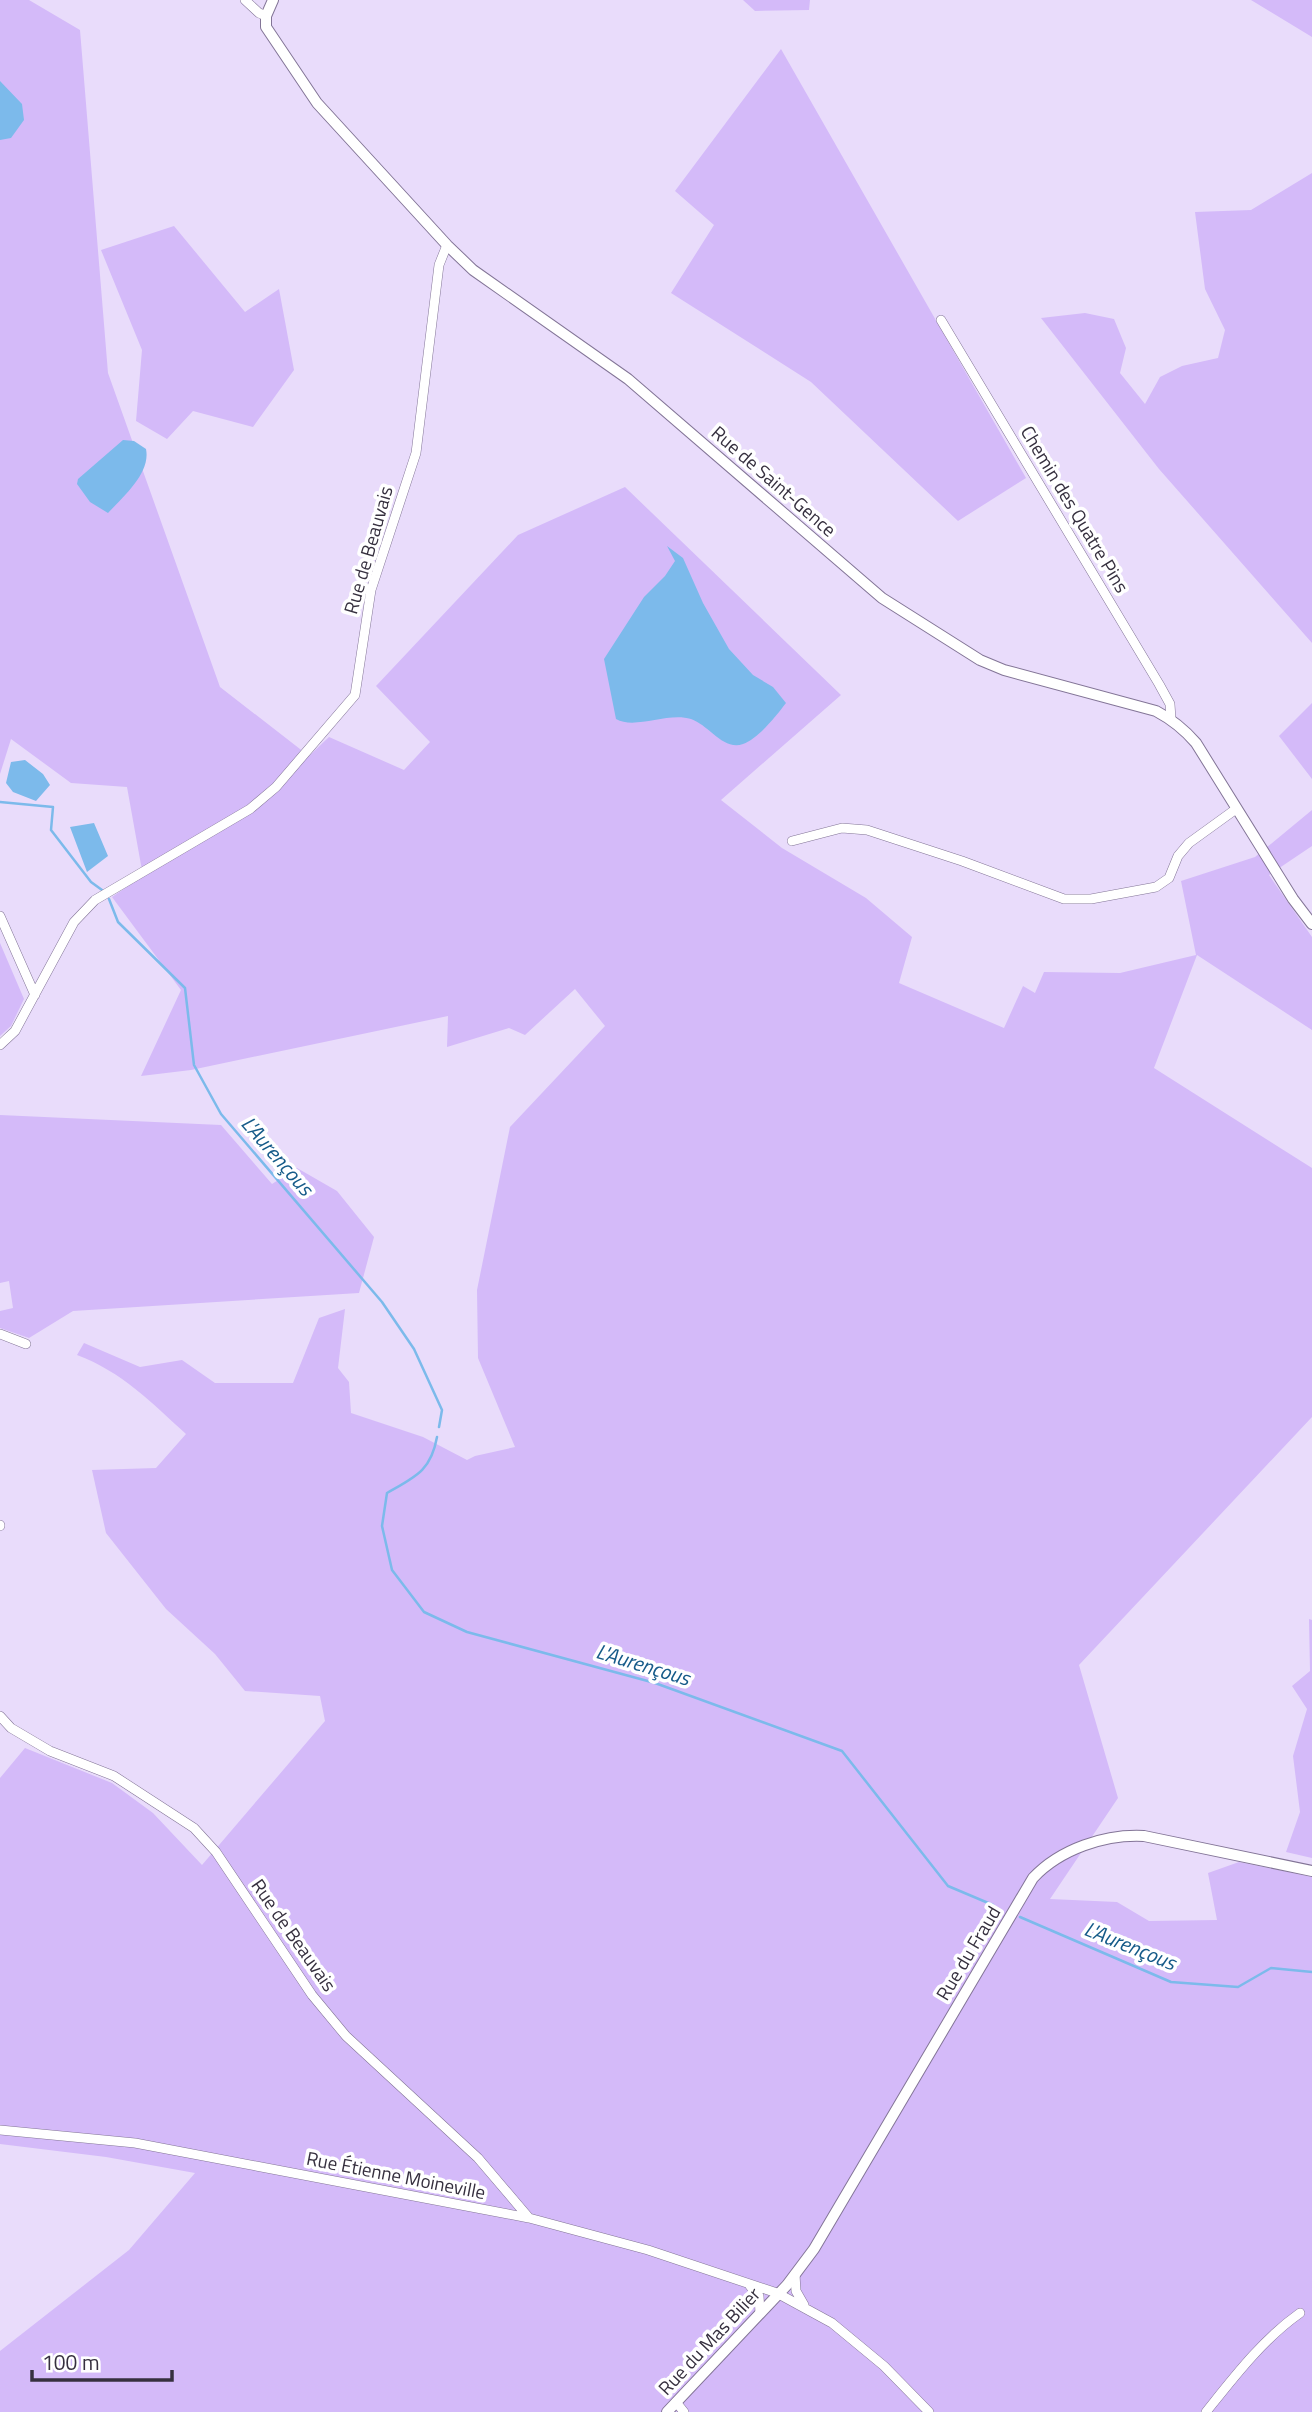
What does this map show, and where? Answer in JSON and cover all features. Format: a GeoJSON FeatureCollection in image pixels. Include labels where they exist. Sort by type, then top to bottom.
{"type":"FeatureCollection","features":[{"type":"Feature","properties":{"kind":"street"},"geometry":{"type":"LineString","coordinates":[[246,0],[266,16],[273,0]]}},
{"type":"Feature","properties":{"kind":"street","name":"Rue de Saint-Gence"},"geometry":{"type":"LineString","coordinates":[[266,16],[266,27],[278,48],[317,103],[473,270],[628,379],[882,598],[980,660],[1004,670],[1156,711],[1184,729],[1196,743],[1293,899],[1312,924]]}},
{"type":"Feature","properties":{"kind":"street","name":"Rue de Beauvais"},"geometry":{"type":"LineString","coordinates":[[0,1045],[15,1031],[74,922],[95,900],[250,809],[276,787],[355,695],[371,590],[416,453],[439,265],[447,245]]}},
{"type":"Feature","properties":{"kind":"street","name":"Chemin des Quatre Pins"},"geometry":{"type":"LineString","coordinates":[[940,320],[1159,684],[1170,704],[1171,719]]}},
{"type":"Feature","properties":{"kind":"street"},"geometry":{"type":"LineString","coordinates":[[792,841],[842,828],[867,830],[1064,899],[1091,899],[1156,887],[1169,878],[1178,856],[1189,844],[1236,809]]}},
{"type":"Feature","properties":{"kind":"street"},"geometry":{"type":"LineString","coordinates":[[0,916],[35,995]]}},
{"type":"Feature","properties":{"kind":"street"},"geometry":{"type":"LineString","coordinates":[[0,1334],[26,1344]]}},
{"type":"Feature","properties":{"kind":"street","name":"Rue de Beauvais"},"geometry":{"type":"LineString","coordinates":[[0,1716],[11,1728],[50,1751],[114,1776],[194,1828],[216,1852],[313,1995],[346,2036],[478,2158],[529,2218]]}},
{"type":"Feature","properties":{"kind":"street","name":"Rue du Fraud"},"geometry":{"type":"LineString","coordinates":[[778,2293],[814,2249],[1033,1878],[1043,1867],[1064,1854],[1090,1844],[1128,1835],[1312,1871]]}},
{"type":"Feature","properties":{"kind":"street","name":"Rue Étienne Moineville"},"geometry":{"type":"LineString","coordinates":[[0,2130],[135,2143],[529,2218],[648,2250],[778,2293],[832,2323],[884,2366],[929,2412]]}},
{"type":"Feature","properties":{"kind":"street"},"geometry":{"type":"LineString","coordinates":[[795,2274],[796,2291],[808,2310]]}},
{"type":"Feature","properties":{"kind":"street"},"geometry":{"type":"LineString","coordinates":[[749,2284],[759,2297],[760,2313]]}},
{"type":"Feature","properties":{"kind":"street","name":"Rue du Mas Bilier"},"geometry":{"type":"LineString","coordinates":[[667,2412],[778,2293]]}},
{"type":"Feature","properties":{"kind":"street"},"geometry":{"type":"LineString","coordinates":[[1206,2412],[1282,2326],[1300,2313]]}},
{"type":"Feature","properties":{"kind":"street"},"geometry":{"type":"LineString","coordinates":[[676,2402],[684,2412]]}},
{"type":"Feature","properties":{"kind":"shaded area"},"geometry":{"type":"Polygon","coordinates":[[[0,0],[29,0],[80,30],[108,373],[220,687],[309,756],[329,737],[404,770],[430,742],[376,686],[518,535],[625,487],[841,695],[721,800],[782,848],[866,898],[912,937],[899,983],[1004,1028],[1023,986],[1035,993],[1044,972],[1120,973],[1196,955],[1181,881],[1255,857],[1312,810],[1312,846],[1269,875],[1312,937],[1312,1030],[1197,955],[1154,1068],[1312,1168],[1312,1417],[1079,1665],[1118,1798],[1050,1899],[1117,1902],[1149,1921],[1217,1920],[1208,1873],[1239,1862],[1312,1877],[1312,2412],[0,2412],[0,2351],[129,2250],[195,2173],[106,2157],[0,2144],[0,1778],[25,1748],[112,1783],[153,1813],[202,1865],[325,1721],[320,1696],[245,1691],[215,1654],[166,1609],[106,1533],[92,1470],[156,1468],[186,1434],[122,1379],[77,1355],[84,1343],[140,1367],[182,1360],[215,1383],[293,1383],[319,1318],[345,1309],[338,1368],[349,1382],[351,1413],[423,1437],[467,1460],[515,1447],[478,1358],[477,1290],[510,1127],[605,1026],[575,989],[525,1035],[509,1028],[447,1047],[448,1016],[191,1070],[141,1076],[181,990],[112,897],[143,876],[127,787],[71,783],[11,739],[0,774],[0,0]]]}},
{"type":"Feature","properties":{"kind":"shaded area"},"geometry":{"type":"Polygon","coordinates":[[[743,0],[810,0],[809,10],[755,11],[743,0]]]}},
{"type":"Feature","properties":{"kind":"shaded area"},"geometry":{"type":"Polygon","coordinates":[[[1251,0],[1312,0],[1312,37],[1251,0]]]}},
{"type":"Feature","properties":{"kind":"shaded area"},"geometry":{"type":"Polygon","coordinates":[[[781,49],[1026,478],[958,521],[811,382],[671,293],[714,225],[675,191],[781,49]]]}},
{"type":"Feature","properties":{"kind":"shaded area"},"geometry":{"type":"Polygon","coordinates":[[[1312,173],[1312,643],[1159,469],[1041,318],[1085,313],[1114,319],[1126,348],[1120,373],[1145,404],[1160,377],[1182,366],[1218,358],[1225,330],[1205,289],[1195,212],[1251,210],[1312,173]]]}},
{"type":"Feature","properties":{"kind":"shaded area"},"geometry":{"type":"Polygon","coordinates":[[[174,226],[245,312],[279,289],[294,370],[253,427],[193,411],[167,439],[136,421],[142,350],[101,250],[174,226]]]}},
{"type":"Feature","properties":{"kind":"shaded area"},"geometry":{"type":"Polygon","coordinates":[[[1312,703],[1312,779],[1279,736],[1312,703]]]}},
{"type":"Feature","properties":{"kind":"shaded area"},"geometry":{"type":"Polygon","coordinates":[[[0,943],[24,999],[11,1026],[0,1036],[0,943]]]}},
{"type":"Feature","properties":{"kind":"shaded area"},"geometry":{"type":"Polygon","coordinates":[[[0,1115],[221,1125],[272,1184],[297,1168],[337,1191],[374,1237],[359,1293],[73,1311],[29,1338],[0,1328],[0,1311],[13,1308],[9,1281],[0,1283],[0,1115]]]}},
{"type":"Feature","properties":{"kind":"shaded area"},"geometry":{"type":"Polygon","coordinates":[[[1309,1619],[1312,1620],[1312,1858],[1286,1852],[1300,1812],[1293,1756],[1307,1709],[1292,1686],[1310,1671],[1309,1619]]]}},
{"type":"Feature","properties":{"kind":"water"},"geometry":{"type":"Polygon","coordinates":[[[0,81],[22,104],[24,120],[11,138],[0,140],[0,81]]]}},
{"type":"Feature","properties":{"kind":"water"},"geometry":{"type":"Polygon","coordinates":[[[123,440],[134,441],[146,449],[146,458],[140,476],[108,513],[90,502],[77,484],[78,479],[123,440]]]}},
{"type":"Feature","properties":{"kind":"water"},"geometry":{"type":"Polygon","coordinates":[[[667,546],[683,558],[703,603],[729,649],[753,675],[773,687],[786,703],[761,732],[743,744],[729,744],[698,722],[682,717],[632,723],[616,719],[604,659],[644,597],[665,576],[675,561],[667,546]]]}},
{"type":"Feature","properties":{"kind":"water"},"geometry":{"type":"Polygon","coordinates":[[[25,760],[43,774],[50,785],[36,801],[13,792],[6,783],[11,762],[25,760]]]}},
{"type":"Feature","properties":{"kind":"water"},"geometry":{"type":"Polygon","coordinates":[[[94,823],[108,856],[87,872],[70,827],[94,823]]]}},
{"type":"Feature","properties":{"kind":"waterway","name":"L'Aurençous"},"geometry":{"type":"LineString","coordinates":[[0,802],[53,807],[51,830],[91,882],[102,890]]}},
{"type":"Feature","properties":{"kind":"waterway","name":"L'Aurençous"},"geometry":{"type":"LineString","coordinates":[[109,899],[118,922],[185,988],[194,1065],[221,1114],[382,1302],[414,1349],[442,1410],[439,1427]]}},
{"type":"Feature","properties":{"kind":"waterway","name":"L'Aurençous"},"geometry":{"type":"LineString","coordinates":[[437,1437],[431,1458],[420,1472],[387,1493],[382,1526],[392,1570],[424,1612],[467,1632],[655,1683],[842,1751],[948,1886],[993,1905]]}},
{"type":"Feature","properties":{"kind":"waterway","name":"L'Aurençous"},"geometry":{"type":"LineString","coordinates":[[1020,1917],[1171,1982],[1238,1987],[1271,1968],[1312,1972]]}}]}
